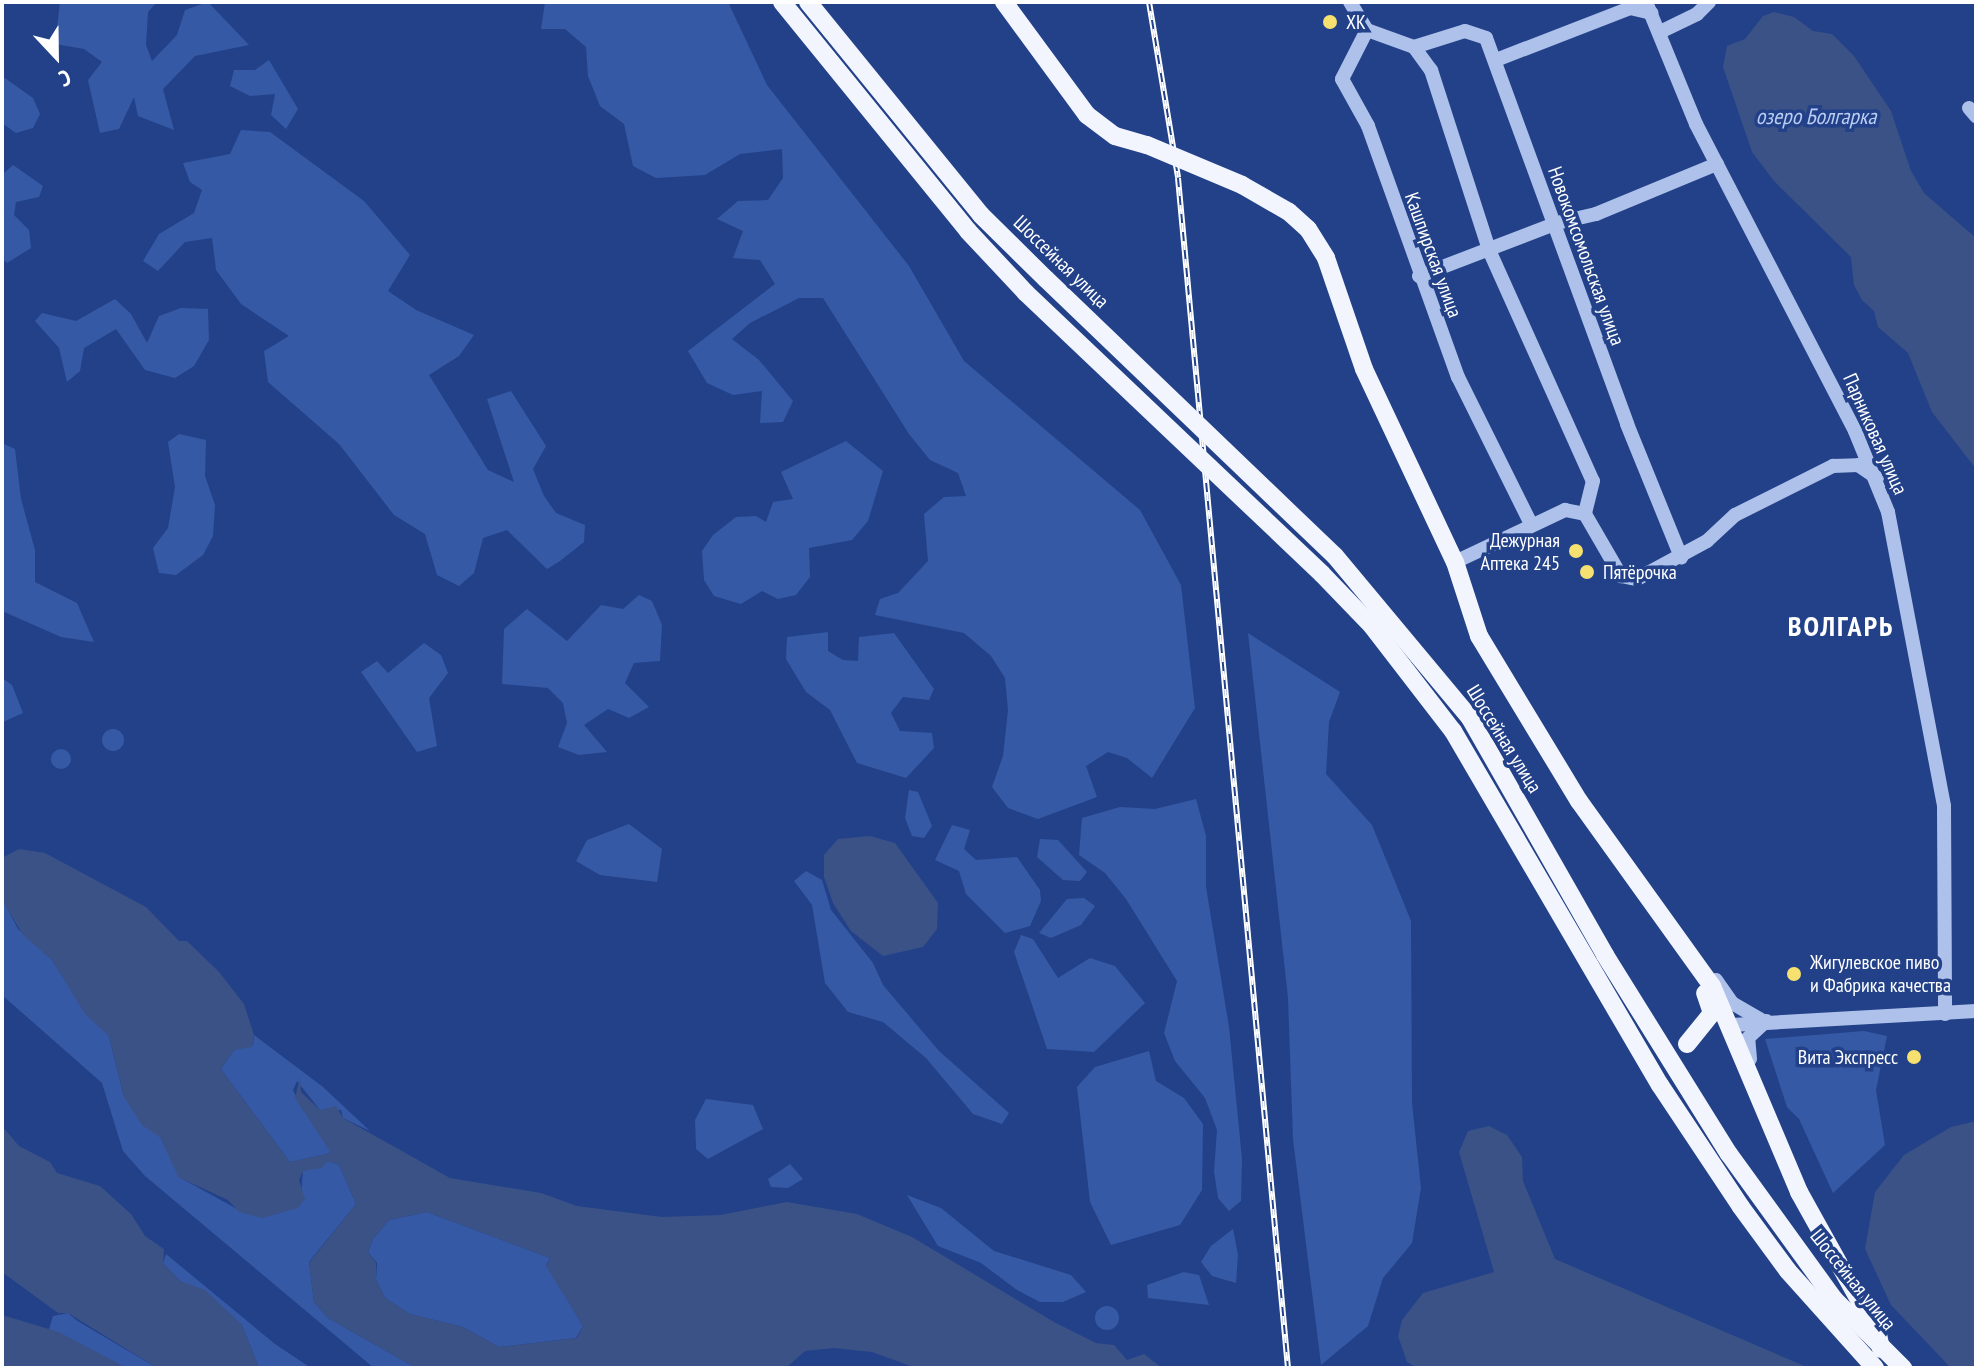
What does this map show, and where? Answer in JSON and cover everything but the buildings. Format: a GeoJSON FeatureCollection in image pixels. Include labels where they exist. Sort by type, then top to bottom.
{"type":"FeatureCollection","features":[{"type":"Feature","properties":{"kind":"main road","name":"Шоссейная улица"},"geometry":{"type":"LineString","coordinates":[[782,2],[968,231],[1026,293],[1322,574],[1372,626],[1453,731],[1649,1066],[1788,1271],[1875,1368]]}},
{"type":"Feature","properties":{"kind":"main road","name":"Шоссейная улица"},"geometry":{"type":"LineString","coordinates":[[808,2],[981,215],[1335,556],[1470,718],[1666,1056],[1775,1218],[1834,1299],[1881,1349]]}},
{"type":"Feature","properties":{"kind":"main road","name":"Шоссейная улица"},"geometry":{"type":"LineString","coordinates":[[1004,2],[1087,115],[1115,136],[1147,145],[1242,185],[1289,212],[1308,229],[1326,258],[1391,434],[1455,562],[1479,636],[1547,752],[1695,959],[1732,1025],[1776,1128],[1799,1192],[1878,1334],[1881,1349]]}},
{"type":"Feature","properties":{"kind":"main road","name":"Шоссейная улица"},"geometry":{"type":"LineString","coordinates":[[1672,925],[1712,1007],[1708,1020],[1687,1044]]}},
{"type":"Feature","properties":{"kind":"main road"},"geometry":{"type":"LineString","coordinates":[[1649,1066],[1687,1044],[1732,1025]]}},
{"type":"Feature","properties":{"kind":"main road"},"geometry":{"type":"LineString","coordinates":[[1881,1349],[1903,1368]]}},
{"type":"Feature","properties":{"kind":"street"},"geometry":{"type":"LineString","coordinates":[[1660,32],[1683,23],[1709,2]]}},
{"type":"Feature","properties":{"kind":"street"},"geometry":{"type":"LineString","coordinates":[[1352,3],[1367,30],[1414,47],[1431,70],[1489,250],[1593,481],[1585,514],[1621,576],[1637,579],[1681,557],[1735,515],[1833,466],[1851,452],[1855,431]]}},
{"type":"Feature","properties":{"kind":"street"},"geometry":{"type":"LineString","coordinates":[[1496,60],[1630,8],[1649,8]]}},
{"type":"Feature","properties":{"kind":"street","name":"Парниковая улица"},"geometry":{"type":"LineString","coordinates":[[1649,8],[1717,164],[1877,478],[1944,806],[1945,1014]]}},
{"type":"Feature","properties":{"kind":"street","name":"Кашпирская улица"},"geometry":{"type":"LineString","coordinates":[[1367,30],[1342,79],[1368,126],[1419,276],[1464,391],[1531,524]]}},
{"type":"Feature","properties":{"kind":"street","name":"Новокомсомольская улица"},"geometry":{"type":"LineString","coordinates":[[1414,47],[1465,31],[1486,38],[1557,223],[1611,381],[1681,557]]}},
{"type":"Feature","properties":{"kind":"street"},"geometry":{"type":"LineString","coordinates":[[1419,276],[1557,223],[1596,214],[1717,164]]}},
{"type":"Feature","properties":{"kind":"street"},"geometry":{"type":"LineString","coordinates":[[1833,466],[1858,465],[1877,478]]}},
{"type":"Feature","properties":{"kind":"street"},"geometry":{"type":"LineString","coordinates":[[1455,562],[1565,510],[1585,514]]}},
{"type":"Feature","properties":{"kind":"street"},"geometry":{"type":"LineString","coordinates":[[1695,959],[1732,1003],[1767,1021]]}},
{"type":"Feature","properties":{"kind":"street"},"geometry":{"type":"LineString","coordinates":[[1732,1025],[1976,1011]]}},
{"type":"Feature","properties":{"kind":"street","name":"Шоссейная улица"},"geometry":{"type":"LineString","coordinates":[[1767,1021],[1748,1038],[1746,1048],[1776,1128]]}},
{"type":"Feature","properties":{"kind":"shaded area"},"geometry":{"type":"Polygon","coordinates":[[[60,2],[157,2],[148,12],[146,45],[152,61],[177,35],[185,10],[208,2],[249,45],[195,56],[163,89],[174,130],[138,116],[134,97],[119,129],[100,133],[88,80],[102,62],[84,49],[55,44],[60,2]]]}},
{"type":"Feature","properties":{"kind":"shaded area"},"geometry":{"type":"Polygon","coordinates":[[[545,2],[728,2],[767,85],[909,266],[964,361],[1140,510],[1181,585],[1195,708],[1152,778],[1127,758],[1108,752],[1086,766],[1097,797],[1038,819],[1008,808],[992,787],[1003,756],[1008,710],[1005,678],[991,656],[964,633],[875,615],[880,599],[898,593],[928,561],[924,514],[944,497],[966,496],[958,473],[930,460],[909,434],[823,298],[799,298],[750,323],[732,339],[759,360],[793,401],[783,422],[760,423],[762,391],[733,395],[707,383],[688,351],[775,284],[760,260],[733,258],[743,231],[717,219],[738,201],[768,200],[783,178],[782,149],[740,154],[705,175],[656,178],[633,166],[624,124],[600,106],[588,76],[586,47],[565,29],[541,29],[545,2]]]}},
{"type":"Feature","properties":{"kind":"shaded area"},"geometry":{"type":"Polygon","coordinates":[[[269,60],[298,109],[286,129],[271,115],[275,94],[250,96],[230,86],[234,70],[255,70],[269,60]]]}},
{"type":"Feature","properties":{"kind":"shaded area"},"geometry":{"type":"Polygon","coordinates":[[[2,76],[33,98],[40,114],[33,128],[16,133],[2,123],[2,76]]]}},
{"type":"Feature","properties":{"kind":"shaded area"},"geometry":{"type":"Polygon","coordinates":[[[241,130],[270,132],[364,201],[410,255],[388,291],[416,310],[474,335],[459,356],[429,375],[488,470],[514,482],[487,399],[511,391],[546,446],[533,469],[544,496],[556,513],[585,525],[584,542],[560,561],[547,569],[507,530],[483,538],[474,573],[459,586],[437,575],[425,534],[394,515],[339,444],[268,382],[264,351],[289,336],[241,304],[216,270],[212,238],[185,242],[158,271],[143,261],[159,234],[194,213],[202,190],[190,182],[183,163],[230,154],[241,130]]]}},
{"type":"Feature","properties":{"kind":"shaded area"},"geometry":{"type":"Polygon","coordinates":[[[13,165],[43,186],[39,197],[16,202],[14,215],[29,230],[31,248],[7,263],[2,259],[2,185],[4,173],[13,165]]]}},
{"type":"Feature","properties":{"kind":"shaded area"},"geometry":{"type":"Polygon","coordinates":[[[115,299],[131,314],[147,343],[159,316],[181,308],[208,309],[209,340],[194,366],[175,378],[145,370],[116,329],[84,348],[80,371],[67,382],[59,348],[35,321],[42,313],[76,321],[115,299]]]}},
{"type":"Feature","properties":{"kind":"shaded area"},"geometry":{"type":"Polygon","coordinates":[[[179,434],[206,440],[205,476],[215,505],[213,536],[203,555],[176,575],[159,573],[153,548],[168,528],[175,487],[168,442],[179,434]]]}},
{"type":"Feature","properties":{"kind":"shaded area"},"geometry":{"type":"Polygon","coordinates":[[[846,441],[883,471],[868,521],[852,540],[809,548],[810,577],[796,595],[778,599],[762,591],[741,604],[714,596],[704,580],[702,551],[713,535],[736,517],[756,516],[766,522],[773,502],[793,499],[781,472],[846,441]]]}},
{"type":"Feature","properties":{"kind":"shaded area"},"geometry":{"type":"Polygon","coordinates":[[[2,443],[15,449],[21,499],[35,550],[35,582],[77,603],[94,642],[61,637],[2,611],[2,443]]]}},
{"type":"Feature","properties":{"kind":"shaded area"},"geometry":{"type":"Polygon","coordinates":[[[639,595],[652,601],[662,625],[660,661],[634,663],[625,683],[649,707],[629,718],[608,709],[584,725],[607,752],[579,755],[558,747],[567,723],[563,703],[548,688],[502,684],[504,629],[527,609],[567,641],[601,605],[623,609],[639,595]]]}},
{"type":"Feature","properties":{"kind":"shaded area"},"geometry":{"type":"Polygon","coordinates":[[[828,632],[828,651],[843,660],[858,661],[859,637],[894,633],[934,689],[929,700],[903,697],[891,713],[900,731],[932,733],[934,748],[906,778],[857,763],[830,710],[806,692],[786,659],[787,637],[828,632]]]}},
{"type":"Feature","properties":{"kind":"shaded area"},"geometry":{"type":"Polygon","coordinates":[[[1248,633],[1340,692],[1329,722],[1326,774],[1372,825],[1411,921],[1412,1103],[1421,1188],[1412,1243],[1383,1278],[1368,1326],[1321,1365],[1293,1139],[1288,998],[1248,633]]]}},
{"type":"Feature","properties":{"kind":"shaded area"},"geometry":{"type":"Polygon","coordinates":[[[424,643],[441,655],[448,673],[429,698],[437,746],[417,752],[361,672],[377,661],[388,673],[424,643]]]}},
{"type":"Feature","properties":{"kind":"shaded area"},"geometry":{"type":"Polygon","coordinates":[[[2,678],[12,685],[23,713],[3,722],[2,678]]]}},
{"type":"Feature","properties":{"kind":"shaded area"},"geometry":{"type":"Polygon","coordinates":[[[113,729],[121,732],[124,740],[121,748],[113,751],[105,748],[102,740],[105,732],[113,729]]]}},
{"type":"Feature","properties":{"kind":"shaded area"},"geometry":{"type":"Polygon","coordinates":[[[61,749],[68,752],[71,759],[68,766],[61,769],[54,766],[51,759],[54,752],[61,749]]]}},
{"type":"Feature","properties":{"kind":"shaded area"},"geometry":{"type":"Polygon","coordinates":[[[909,790],[918,792],[932,826],[924,838],[912,836],[905,818],[909,790]]]}},
{"type":"Feature","properties":{"kind":"shaded area"},"geometry":{"type":"Polygon","coordinates":[[[1196,799],[1206,836],[1206,887],[1229,1027],[1242,1159],[1241,1201],[1229,1211],[1218,1198],[1214,1171],[1217,1130],[1205,1098],[1175,1061],[1164,1033],[1177,981],[1126,899],[1105,873],[1079,855],[1082,818],[1120,807],[1155,809],[1196,799]]]}},
{"type":"Feature","properties":{"kind":"shaded area"},"geometry":{"type":"Polygon","coordinates":[[[629,824],[662,849],[657,882],[600,875],[576,861],[587,840],[629,824]]]}},
{"type":"Feature","properties":{"kind":"shaded area"},"geometry":{"type":"Polygon","coordinates":[[[952,825],[970,830],[964,849],[976,860],[1017,857],[1040,890],[1041,901],[1030,926],[1005,933],[966,894],[959,871],[935,860],[952,825]]]}},
{"type":"Feature","properties":{"kind":"shaded area"},"geometry":{"type":"Polygon","coordinates":[[[1040,839],[1058,840],[1087,872],[1080,881],[1063,880],[1037,857],[1040,839]]]}},
{"type":"Feature","properties":{"kind":"shaded area"},"geometry":{"type":"Polygon","coordinates":[[[806,871],[822,880],[831,910],[873,963],[883,985],[939,1051],[1009,1113],[1002,1124],[973,1114],[926,1058],[883,1022],[848,1012],[825,983],[812,905],[794,881],[806,871]]]}},
{"type":"Feature","properties":{"kind":"shaded area"},"geometry":{"type":"Polygon","coordinates":[[[1084,898],[1095,906],[1081,925],[1051,938],[1039,933],[1067,899],[1084,898]]]}},
{"type":"Feature","properties":{"kind":"shaded area"},"geometry":{"type":"Polygon","coordinates":[[[2,899],[18,929],[52,960],[82,1008],[109,1036],[124,1097],[161,1138],[179,1177],[246,1214],[270,1215],[281,1213],[301,1195],[303,1171],[328,1161],[339,1165],[356,1204],[309,1262],[314,1302],[328,1318],[416,1368],[374,1368],[145,1176],[123,1151],[102,1083],[2,995],[2,899]]]}},
{"type":"Feature","properties":{"kind":"shaded area"},"geometry":{"type":"Polygon","coordinates":[[[1021,935],[1033,939],[1058,978],[1090,958],[1115,966],[1145,1003],[1094,1052],[1047,1049],[1014,952],[1021,935]]]}},
{"type":"Feature","properties":{"kind":"shaded area"},"geometry":{"type":"Polygon","coordinates":[[[1864,1031],[1887,1036],[1876,1090],[1885,1145],[1833,1193],[1799,1119],[1787,1107],[1765,1039],[1864,1031]]]}},
{"type":"Feature","properties":{"kind":"shaded area"},"geometry":{"type":"Polygon","coordinates":[[[254,1035],[323,1087],[370,1131],[343,1118],[341,1110],[320,1110],[297,1081],[293,1090],[302,1109],[319,1127],[331,1153],[290,1162],[221,1069],[234,1050],[253,1045],[254,1035]]]}},
{"type":"Feature","properties":{"kind":"shaded area"},"geometry":{"type":"Polygon","coordinates":[[[1149,1051],[1156,1081],[1184,1098],[1203,1124],[1202,1190],[1180,1225],[1111,1245],[1090,1202],[1077,1087],[1095,1067],[1149,1051]]]}},
{"type":"Feature","properties":{"kind":"shaded area"},"geometry":{"type":"Polygon","coordinates":[[[706,1099],[753,1105],[763,1129],[708,1159],[696,1149],[695,1120],[706,1099]]]}},
{"type":"Feature","properties":{"kind":"shaded area"},"geometry":{"type":"Polygon","coordinates":[[[790,1164],[803,1179],[788,1188],[771,1187],[768,1179],[790,1164]]]}},
{"type":"Feature","properties":{"kind":"shaded area"},"geometry":{"type":"Polygon","coordinates":[[[907,1195],[941,1208],[994,1251],[1071,1275],[1086,1292],[1063,1302],[1040,1302],[1017,1290],[981,1263],[938,1246],[907,1195]]]}},
{"type":"Feature","properties":{"kind":"shaded area"},"geometry":{"type":"Polygon","coordinates":[[[427,1212],[550,1258],[546,1265],[583,1326],[576,1338],[499,1347],[463,1327],[410,1314],[385,1298],[376,1280],[377,1263],[368,1252],[373,1239],[389,1220],[427,1212]]]}},
{"type":"Feature","properties":{"kind":"shaded area"},"geometry":{"type":"Polygon","coordinates":[[[1233,1229],[1238,1255],[1236,1283],[1212,1276],[1201,1262],[1211,1246],[1233,1229]]]}},
{"type":"Feature","properties":{"kind":"shaded area"},"geometry":{"type":"Polygon","coordinates":[[[166,1254],[275,1344],[311,1368],[259,1368],[242,1325],[207,1293],[180,1281],[163,1263],[166,1254]]]}},
{"type":"Feature","properties":{"kind":"shaded area"},"geometry":{"type":"Polygon","coordinates":[[[1184,1272],[1199,1275],[1209,1305],[1148,1298],[1147,1285],[1184,1272]]]}},
{"type":"Feature","properties":{"kind":"shaded area"},"geometry":{"type":"Polygon","coordinates":[[[1107,1306],[1116,1309],[1119,1318],[1116,1327],[1107,1330],[1098,1327],[1095,1318],[1098,1309],[1107,1306]]]}},
{"type":"Feature","properties":{"kind":"shaded area"},"geometry":{"type":"Polygon","coordinates":[[[68,1313],[157,1368],[115,1366],[49,1329],[53,1316],[68,1313]]]}},
{"type":"Feature","properties":{"kind":"water","name":"озеро Болгарка"},"geometry":{"type":"Polygon","coordinates":[[[1774,12],[1794,17],[1813,31],[1832,34],[1854,56],[1891,111],[1911,171],[1924,193],[1976,238],[1976,469],[1932,412],[1908,353],[1878,327],[1874,311],[1862,300],[1854,285],[1851,257],[1773,180],[1752,152],[1723,67],[1727,46],[1745,39],[1763,16],[1774,12]]]}},
{"type":"Feature","properties":{"kind":"water"},"geometry":{"type":"Polygon","coordinates":[[[870,836],[895,843],[938,903],[937,929],[923,947],[883,956],[851,931],[833,903],[824,877],[824,855],[838,839],[870,836]]]}},
{"type":"Feature","properties":{"kind":"water"},"geometry":{"type":"Polygon","coordinates":[[[19,849],[45,853],[146,907],[179,941],[187,941],[219,972],[244,1004],[254,1035],[252,1047],[234,1050],[221,1069],[290,1162],[331,1153],[295,1098],[300,1078],[301,1092],[320,1110],[336,1106],[343,1118],[450,1178],[541,1193],[577,1206],[662,1217],[720,1215],[787,1202],[857,1214],[912,1237],[1054,1322],[1096,1343],[1114,1345],[1127,1360],[1144,1354],[1162,1368],[916,1368],[872,1352],[834,1348],[805,1351],[786,1368],[416,1368],[328,1318],[314,1302],[309,1263],[356,1204],[339,1165],[328,1161],[322,1168],[303,1171],[299,1180],[305,1199],[298,1208],[262,1218],[239,1212],[228,1200],[178,1177],[161,1138],[142,1125],[124,1097],[109,1036],[85,1014],[52,960],[23,935],[3,902],[2,858],[19,849]],[[427,1212],[389,1220],[373,1239],[368,1252],[376,1263],[376,1280],[385,1298],[410,1314],[463,1327],[499,1347],[577,1338],[583,1326],[546,1266],[550,1258],[427,1212]]]}},
{"type":"Feature","properties":{"kind":"water"},"geometry":{"type":"Polygon","coordinates":[[[1976,1121],[1976,1368],[1951,1368],[1891,1305],[1865,1249],[1875,1192],[1904,1155],[1951,1127],[1976,1121]]]}},
{"type":"Feature","properties":{"kind":"water"},"geometry":{"type":"Polygon","coordinates":[[[2,1126],[19,1146],[50,1162],[57,1173],[100,1186],[131,1214],[145,1236],[164,1249],[163,1263],[180,1281],[205,1290],[242,1325],[259,1368],[157,1368],[68,1313],[58,1313],[2,1272],[2,1126]]]}},
{"type":"Feature","properties":{"kind":"water"},"geometry":{"type":"Polygon","coordinates":[[[1489,1126],[1507,1135],[1522,1157],[1523,1181],[1555,1259],[1809,1368],[1417,1368],[1407,1362],[1398,1336],[1402,1320],[1423,1293],[1494,1272],[1459,1152],[1468,1131],[1489,1126]]]}},
{"type":"Feature","properties":{"kind":"water"},"geometry":{"type":"Polygon","coordinates":[[[2,1315],[59,1332],[127,1368],[2,1368],[2,1315]]]}},
{"type":"Feature","properties":{"kind":"railway"},"geometry":{"type":"LineString","coordinates":[[1149,2],[1178,178],[1288,1368]]}},
{"type":"Feature","properties":{"kind":"place","name":"ХК"},"geometry":{"type":"Point","coordinates":[1330,22]}},
{"type":"Feature","properties":{"kind":"place","name":"Дежурная Аптека 245"},"geometry":{"type":"Point","coordinates":[1576,551]}},
{"type":"Feature","properties":{"kind":"place","name":"Пятёрочка"},"geometry":{"type":"Point","coordinates":[1587,572]}},
{"type":"Feature","properties":{"kind":"place","name":"Жигулевское пиво и Фабрика качества"},"geometry":{"type":"Point","coordinates":[1794,974]}},
{"type":"Feature","properties":{"kind":"place","name":"Вита Экспресс"},"geometry":{"type":"Point","coordinates":[1914,1057]}},
{"type":"Feature","properties":{"kind":"district","name":"ВОЛГАРЬ"},"geometry":{"type":"Point","coordinates":[1841,626]}}]}
